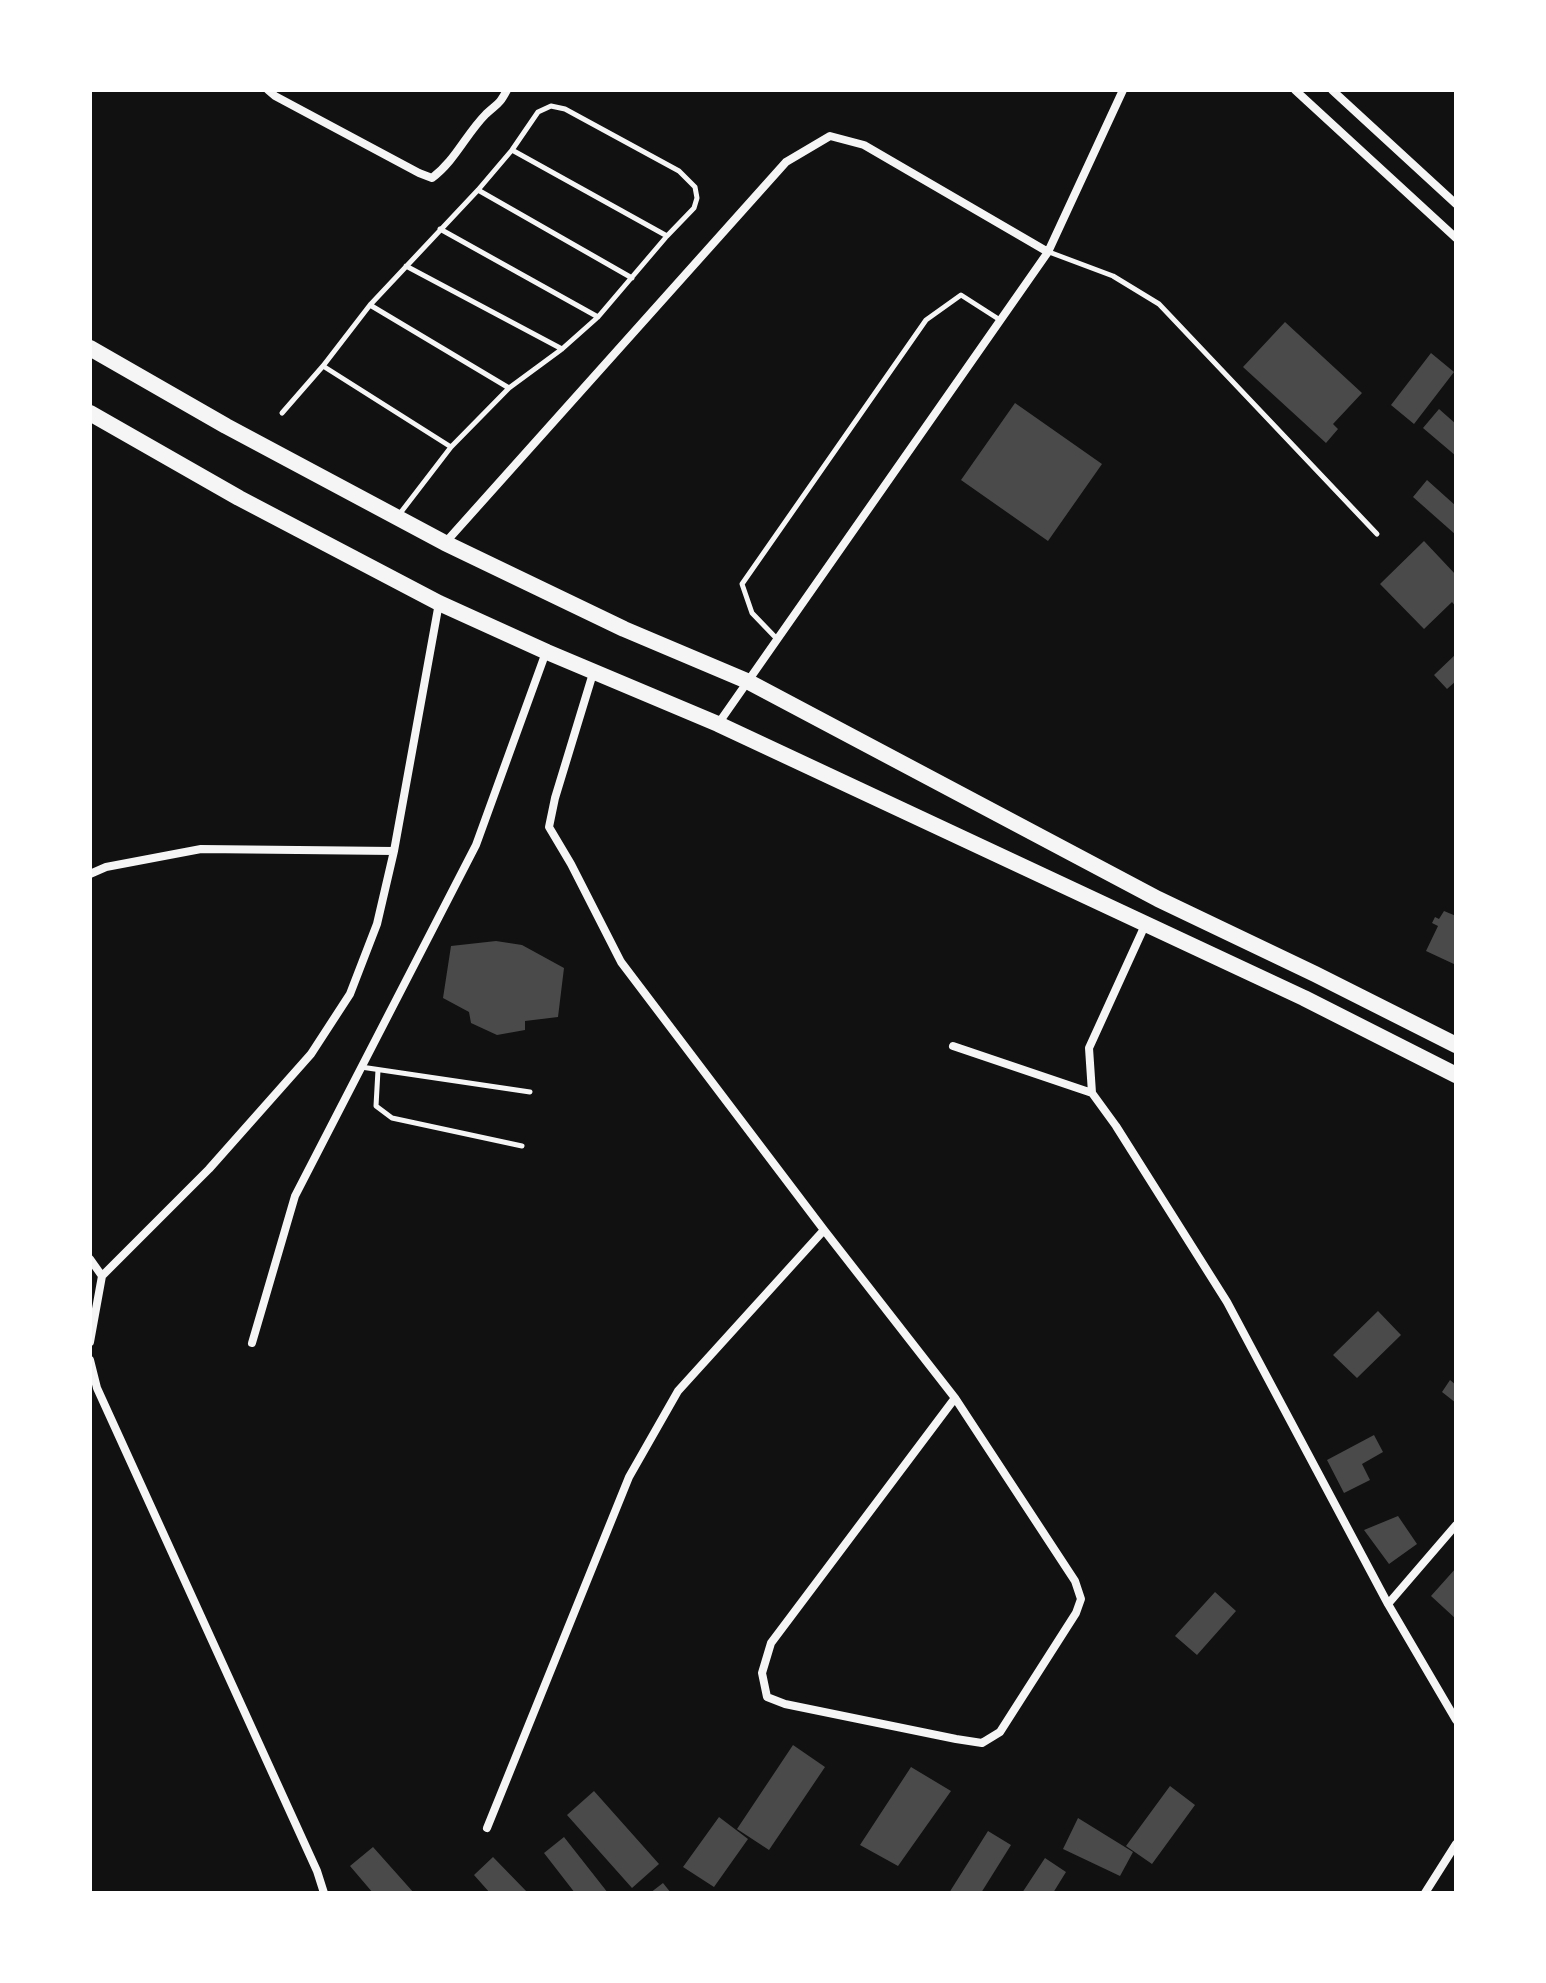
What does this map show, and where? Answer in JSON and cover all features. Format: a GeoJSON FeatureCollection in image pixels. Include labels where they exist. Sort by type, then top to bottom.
{"type":"FeatureCollection","features":[{"type":"Feature","properties":{"kind":"main road"},"geometry":{"type":"LineString","coordinates":[[90,348],[226,426],[445,543],[624,629],[747,681],[1158,899],[1456,1045]]}},
{"type":"Feature","properties":{"kind":"main road"},"geometry":{"type":"LineString","coordinates":[[90,413],[239,498],[439,603],[718,724],[1304,998],[1456,1075]]}},
{"type":"Feature","properties":{"kind":"street"},"geometry":{"type":"LineString","coordinates":[[268,90],[432,178],[443,170],[486,114],[499,105],[507,90]]}},
{"type":"Feature","properties":{"kind":"street"},"geometry":{"type":"LineString","coordinates":[[718,724],[1048,252],[1123,90]]}},
{"type":"Feature","properties":{"kind":"street"},"geometry":{"type":"LineString","coordinates":[[1295,90],[1456,238]]}},
{"type":"Feature","properties":{"kind":"street"},"geometry":{"type":"LineString","coordinates":[[1332,90],[1456,204]]}},
{"type":"Feature","properties":{"kind":"street"},"geometry":{"type":"LineString","coordinates":[[445,543],[786,162],[830,136],[864,145],[1048,252]]}},
{"type":"Feature","properties":{"kind":"street"},"geometry":{"type":"LineString","coordinates":[[90,1342],[102,1276],[209,1169],[311,1054],[350,994],[377,924],[394,851],[439,603]]}},
{"type":"Feature","properties":{"kind":"street"},"geometry":{"type":"LineString","coordinates":[[252,1343],[295,1196],[476,845],[547,652]]}},
{"type":"Feature","properties":{"kind":"street"},"geometry":{"type":"LineString","coordinates":[[594,670],[549,827],[621,962],[955,1398],[1075,1581],[1081,1599],[1076,1613],[1000,1732],[982,1743],[785,1704],[767,1697],[762,1673],[771,1643],[955,1398]]}},
{"type":"Feature","properties":{"kind":"street"},"geometry":{"type":"LineString","coordinates":[[90,874],[106,867],[201,849],[394,851]]}},
{"type":"Feature","properties":{"kind":"street"},"geometry":{"type":"LineString","coordinates":[[1146,923],[1089,1048],[1092,1093],[1227,1302],[1388,1604],[1456,1720]]}},
{"type":"Feature","properties":{"kind":"street"},"geometry":{"type":"LineString","coordinates":[[953,1046],[1092,1093]]}},
{"type":"Feature","properties":{"kind":"street"},"geometry":{"type":"LineString","coordinates":[[487,1828],[629,1477],[678,1391],[824,1230]]}},
{"type":"Feature","properties":{"kind":"street"},"geometry":{"type":"LineString","coordinates":[[90,1259],[102,1276]]}},
{"type":"Feature","properties":{"kind":"street"},"geometry":{"type":"LineString","coordinates":[[90,1360],[97,1388],[317,1871],[324,1893]]}},
{"type":"Feature","properties":{"kind":"street"},"geometry":{"type":"LineString","coordinates":[[1388,1604],[1456,1525]]}},
{"type":"Feature","properties":{"kind":"street"},"geometry":{"type":"LineString","coordinates":[[1425,1893],[1456,1844]]}},
{"type":"Feature","properties":{"kind":"lane"},"geometry":{"type":"LineString","coordinates":[[282,413],[370,305],[478,190],[512,150],[538,112],[551,106],[565,109],[679,171],[695,187],[697,198],[694,208],[598,317],[562,349],[509,388],[451,447],[398,517]]}},
{"type":"Feature","properties":{"kind":"lane"},"geometry":{"type":"LineString","coordinates":[[512,150],[667,236]]}},
{"type":"Feature","properties":{"kind":"lane"},"geometry":{"type":"LineString","coordinates":[[478,190],[632,278]]}},
{"type":"Feature","properties":{"kind":"lane"},"geometry":{"type":"LineString","coordinates":[[440,229],[598,317]]}},
{"type":"Feature","properties":{"kind":"lane"},"geometry":{"type":"LineString","coordinates":[[1048,252],[1113,276],[1159,304],[1377,534]]}},
{"type":"Feature","properties":{"kind":"lane"},"geometry":{"type":"LineString","coordinates":[[406,266],[562,349]]}},
{"type":"Feature","properties":{"kind":"lane"},"geometry":{"type":"LineString","coordinates":[[777,640],[752,613],[742,584],[926,320],[961,295],[1001,320]]}},
{"type":"Feature","properties":{"kind":"lane"},"geometry":{"type":"LineString","coordinates":[[370,305],[509,388]]}},
{"type":"Feature","properties":{"kind":"lane"},"geometry":{"type":"LineString","coordinates":[[323,366],[451,447]]}},
{"type":"Feature","properties":{"kind":"lane"},"geometry":{"type":"LineString","coordinates":[[360,1067],[530,1092]]}},
{"type":"Feature","properties":{"kind":"lane"},"geometry":{"type":"LineString","coordinates":[[378,1070],[376,1106],[392,1118],[522,1146]]}},
{"type":"Feature","properties":{"kind":"building"},"geometry":{"type":"Polygon","coordinates":[[[1285,322],[1362,393],[1333,424],[1338,429],[1326,443],[1243,367],[1285,322]]]}},
{"type":"Feature","properties":{"kind":"building"},"geometry":{"type":"Polygon","coordinates":[[[1431,353],[1454,372],[1414,424],[1391,405],[1431,353]]]}},
{"type":"Feature","properties":{"kind":"building"},"geometry":{"type":"Polygon","coordinates":[[[1015,403],[1102,464],[1048,541],[961,480],[1015,403]]]}},
{"type":"Feature","properties":{"kind":"building"},"geometry":{"type":"Polygon","coordinates":[[[1439,409],[1456,424],[1456,456],[1423,428],[1439,409]]]}},
{"type":"Feature","properties":{"kind":"building"},"geometry":{"type":"Polygon","coordinates":[[[1427,480],[1456,506],[1456,535],[1413,497],[1427,480]]]}},
{"type":"Feature","properties":{"kind":"building"},"geometry":{"type":"Polygon","coordinates":[[[1424,541],[1456,575],[1456,607],[1452,602],[1424,629],[1380,584],[1424,541]]]}},
{"type":"Feature","properties":{"kind":"building"},"geometry":{"type":"Polygon","coordinates":[[[1456,654],[1456,681],[1447,689],[1434,675],[1456,654]]]}},
{"type":"Feature","properties":{"kind":"building"},"geometry":{"type":"Polygon","coordinates":[[[1444,911],[1456,916],[1456,965],[1426,951],[1438,926],[1432,923],[1444,911]]]}},
{"type":"Feature","properties":{"kind":"building"},"geometry":{"type":"Polygon","coordinates":[[[496,941],[522,945],[564,968],[558,1017],[525,1021],[525,1030],[497,1035],[471,1023],[469,1012],[443,998],[451,946],[496,941]]]}},
{"type":"Feature","properties":{"kind":"building"},"geometry":{"type":"Polygon","coordinates":[[[1378,1311],[1401,1335],[1357,1378],[1333,1355],[1378,1311]]]}},
{"type":"Feature","properties":{"kind":"building"},"geometry":{"type":"Polygon","coordinates":[[[1450,1380],[1456,1385],[1456,1403],[1442,1392],[1450,1380]]]}},
{"type":"Feature","properties":{"kind":"building"},"geometry":{"type":"Polygon","coordinates":[[[1374,1435],[1383,1452],[1362,1464],[1370,1480],[1344,1493],[1327,1460],[1374,1435]]]}},
{"type":"Feature","properties":{"kind":"building"},"geometry":{"type":"Polygon","coordinates":[[[1398,1516],[1417,1544],[1389,1564],[1364,1530],[1398,1516]]]}},
{"type":"Feature","properties":{"kind":"building"},"geometry":{"type":"Polygon","coordinates":[[[1456,1568],[1456,1619],[1431,1596],[1456,1568]]]}},
{"type":"Feature","properties":{"kind":"building"},"geometry":{"type":"Polygon","coordinates":[[[1215,1592],[1236,1611],[1197,1655],[1175,1636],[1215,1592]]]}},
{"type":"Feature","properties":{"kind":"building"},"geometry":{"type":"Polygon","coordinates":[[[793,1745],[825,1767],[769,1850],[737,1829],[793,1745]]]}},
{"type":"Feature","properties":{"kind":"building"},"geometry":{"type":"Polygon","coordinates":[[[911,1767],[951,1791],[898,1866],[860,1845],[911,1767]]]}},
{"type":"Feature","properties":{"kind":"building"},"geometry":{"type":"Polygon","coordinates":[[[1170,1786],[1195,1805],[1152,1864],[1126,1846],[1170,1786]]]}},
{"type":"Feature","properties":{"kind":"building"},"geometry":{"type":"Polygon","coordinates":[[[594,1791],[659,1864],[632,1888],[567,1815],[594,1791]]]}},
{"type":"Feature","properties":{"kind":"building"},"geometry":{"type":"Polygon","coordinates":[[[719,1817],[748,1839],[714,1887],[683,1867],[719,1817]]]}},
{"type":"Feature","properties":{"kind":"building"},"geometry":{"type":"Polygon","coordinates":[[[1078,1818],[1133,1852],[1120,1876],[1063,1849],[1078,1818]]]}},
{"type":"Feature","properties":{"kind":"building"},"geometry":{"type":"Polygon","coordinates":[[[988,1831],[1011,1845],[981,1893],[949,1893],[988,1831]]]}},
{"type":"Feature","properties":{"kind":"building"},"geometry":{"type":"Polygon","coordinates":[[[564,1837],[608,1893],[575,1893],[544,1853],[564,1837]]]}},
{"type":"Feature","properties":{"kind":"building"},"geometry":{"type":"Polygon","coordinates":[[[373,1847],[414,1893],[373,1893],[350,1866],[373,1847]]]}},
{"type":"Feature","properties":{"kind":"building"},"geometry":{"type":"Polygon","coordinates":[[[493,1857],[528,1893],[490,1893],[474,1875],[493,1857]]]}},
{"type":"Feature","properties":{"kind":"building"},"geometry":{"type":"Polygon","coordinates":[[[1045,1858],[1066,1872],[1053,1893],[1022,1893],[1045,1858]]]}},
{"type":"Feature","properties":{"kind":"building"},"geometry":{"type":"Polygon","coordinates":[[[663,1883],[671,1893],[650,1893],[663,1883]]]}}]}
